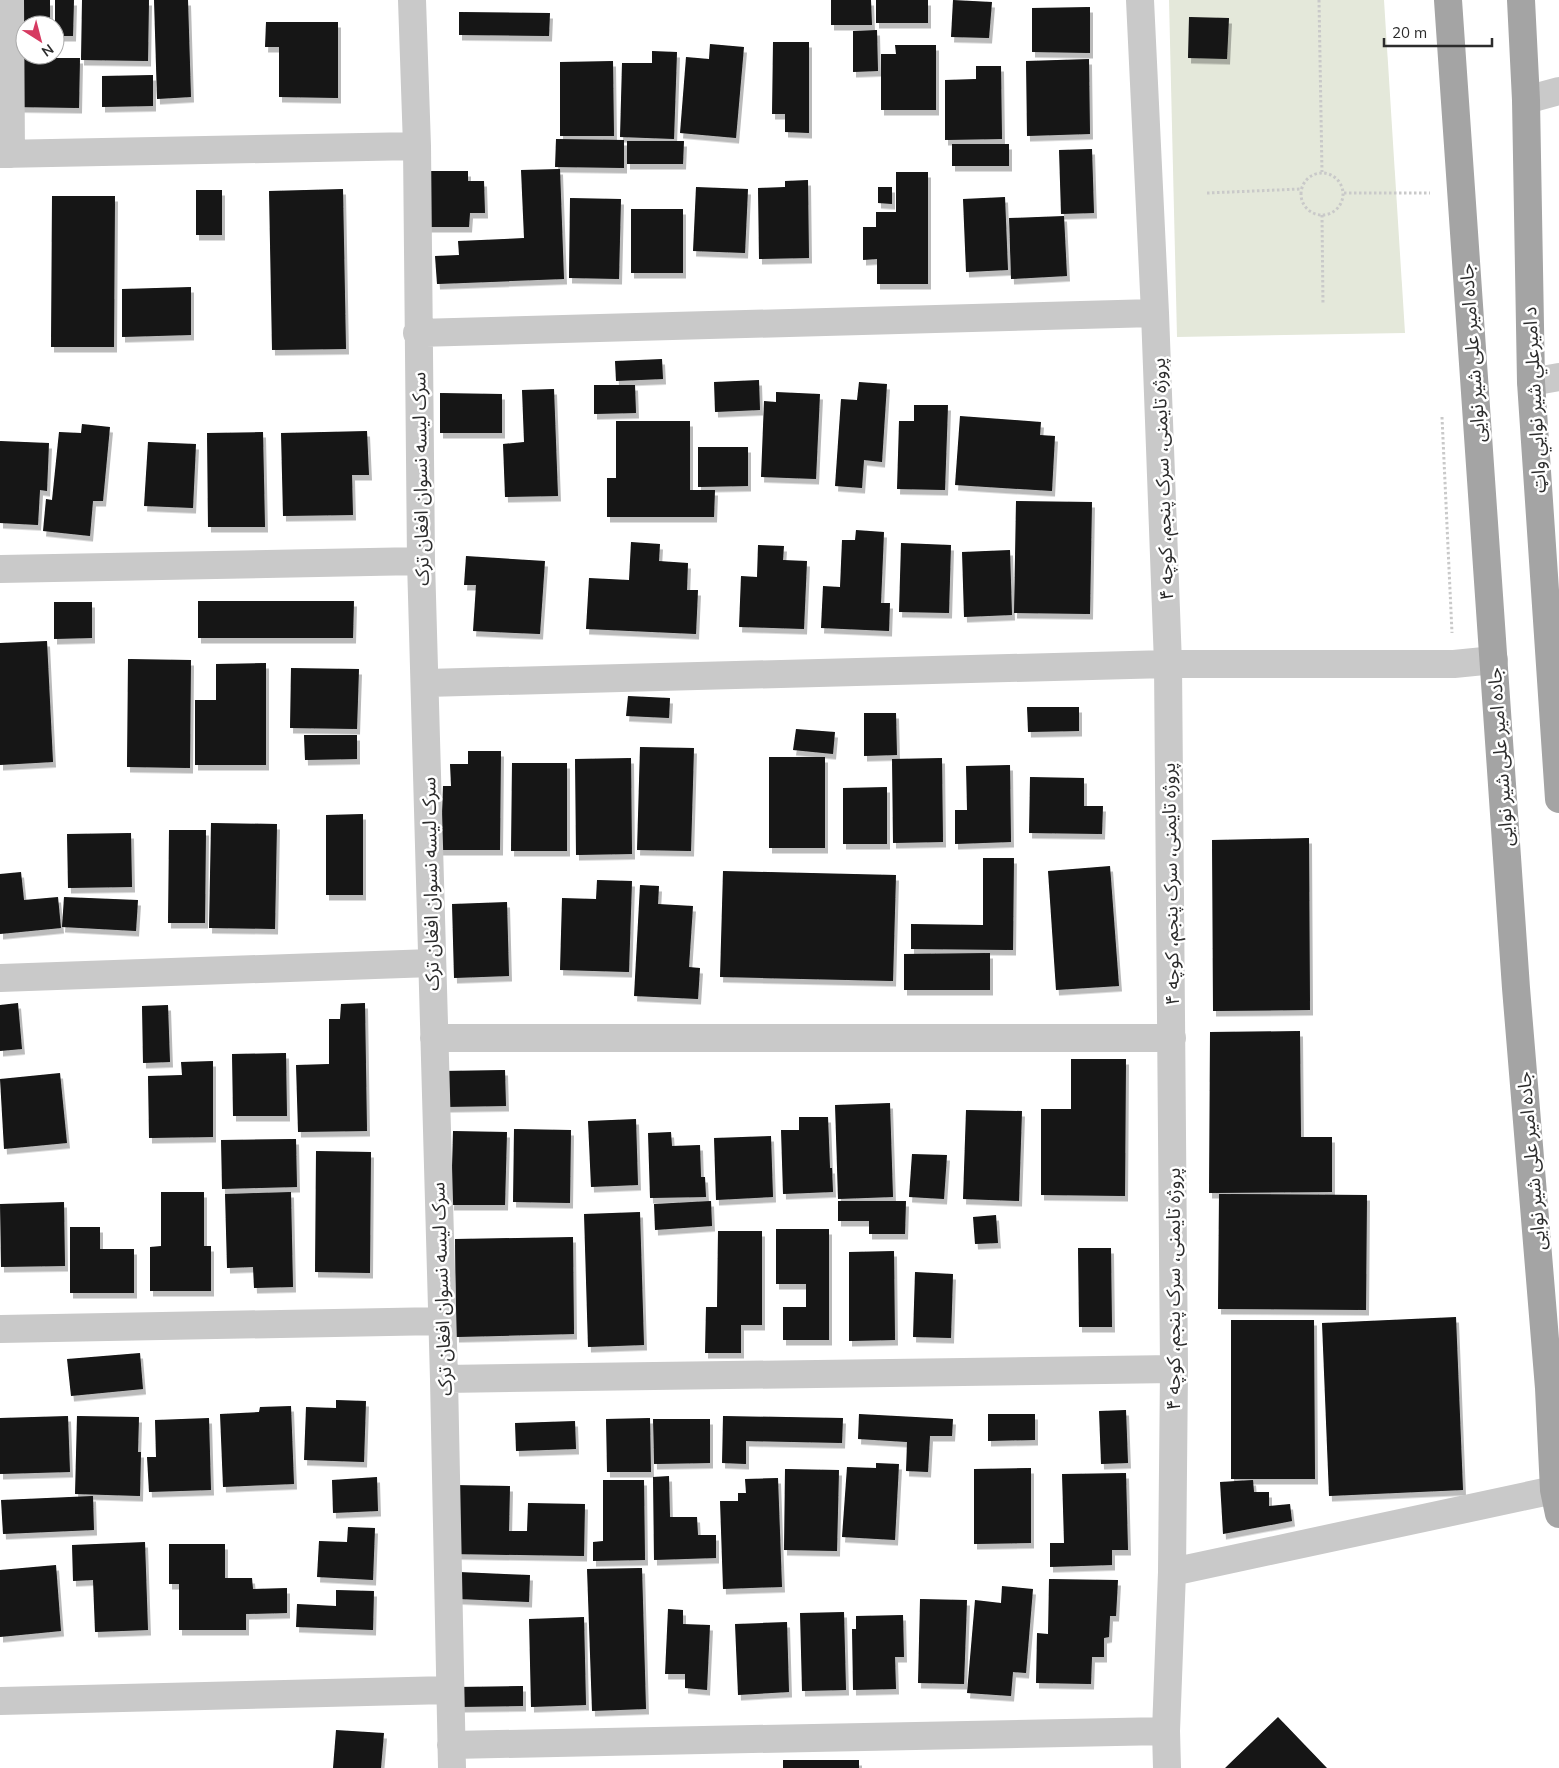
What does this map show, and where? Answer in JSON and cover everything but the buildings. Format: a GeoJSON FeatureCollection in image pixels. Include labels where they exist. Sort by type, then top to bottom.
{"type":"FeatureCollection","features":[{"type":"Feature","properties":{"kind":"main road","name":"جاده امیر علی شیر نوایی"},"geometry":{"type":"LineString","coordinates":[[1448,0],[1516,988],[1554,1387],[1556,1502]]}},
{"type":"Feature","properties":{"kind":"main road","name":"د امیرعلي شیر نوايي واټ"},"geometry":{"type":"LineString","coordinates":[[1521,0],[1526,100],[1531,382],[1559,798]]}},
{"type":"Feature","properties":{"kind":"street"},"geometry":{"type":"LineString","coordinates":[[10,0],[6,154],[417,146]]}},
{"type":"Feature","properties":{"kind":"street","name":"سرک لیسه نسوان افغان‌ ترک"},"geometry":{"type":"LineString","coordinates":[[412,0],[417,146],[417,333],[422,561],[452,1756]]}},
{"type":"Feature","properties":{"kind":"street","name":"پروژه تایمنی، سرک پنجم، کوچه ۴"},"geometry":{"type":"LineString","coordinates":[[1140,0],[1155,312],[1168,664],[1174,1369],[1172,1572],[1166,1731],[1167,1768]]}},
{"type":"Feature","properties":{"kind":"street"},"geometry":{"type":"LineString","coordinates":[[1526,100],[1559,91]]}},
{"type":"Feature","properties":{"kind":"street"},"geometry":{"type":"LineString","coordinates":[[417,333],[1155,312]]}},
{"type":"Feature","properties":{"kind":"street"},"geometry":{"type":"LineString","coordinates":[[1531,382],[1559,377]]}},
{"type":"Feature","properties":{"kind":"street"},"geometry":{"type":"LineString","coordinates":[[0,569],[422,561]]}},
{"type":"Feature","properties":{"kind":"street"},"geometry":{"type":"LineString","coordinates":[[426,683],[1168,664],[1454,664],[1494,660]]}},
{"type":"Feature","properties":{"kind":"street"},"geometry":{"type":"LineString","coordinates":[[0,978],[432,963]]}},
{"type":"Feature","properties":{"kind":"street"},"geometry":{"type":"LineString","coordinates":[[434,1038],[1172,1038]]}},
{"type":"Feature","properties":{"kind":"street"},"geometry":{"type":"LineString","coordinates":[[0,1329],[442,1320]]}},
{"type":"Feature","properties":{"kind":"street"},"geometry":{"type":"LineString","coordinates":[[444,1379],[1174,1369]]}},
{"type":"Feature","properties":{"kind":"street"},"geometry":{"type":"LineString","coordinates":[[1172,1572],[1556,1502]]}},
{"type":"Feature","properties":{"kind":"street"},"geometry":{"type":"LineString","coordinates":[[0,1701],[449,1690]]}},
{"type":"Feature","properties":{"kind":"street"},"geometry":{"type":"LineString","coordinates":[[452,1756],[1166,1731]]}},
{"type":"Feature","properties":{"kind":"path"},"geometry":{"type":"LineString","coordinates":[[1319,0],[1322,172]]}},
{"type":"Feature","properties":{"kind":"path"},"geometry":{"type":"LineString","coordinates":[[1322,172],[1337,178],[1344,193],[1341,204],[1333,212],[1322,215],[1310,212],[1301,202],[1300,189],[1308,177],[1322,172]]}},
{"type":"Feature","properties":{"kind":"path"},"geometry":{"type":"LineString","coordinates":[[1207,193],[1300,189]]}},
{"type":"Feature","properties":{"kind":"path"},"geometry":{"type":"LineString","coordinates":[[1344,193],[1430,192]]}},
{"type":"Feature","properties":{"kind":"path"},"geometry":{"type":"LineString","coordinates":[[1322,215],[1323,305]]}},
{"type":"Feature","properties":{"kind":"shaded area"},"geometry":{"type":"Polygon","coordinates":[[[1169,0],[1384,0],[1405,333],[1177,337],[1169,0]]]}}]}
